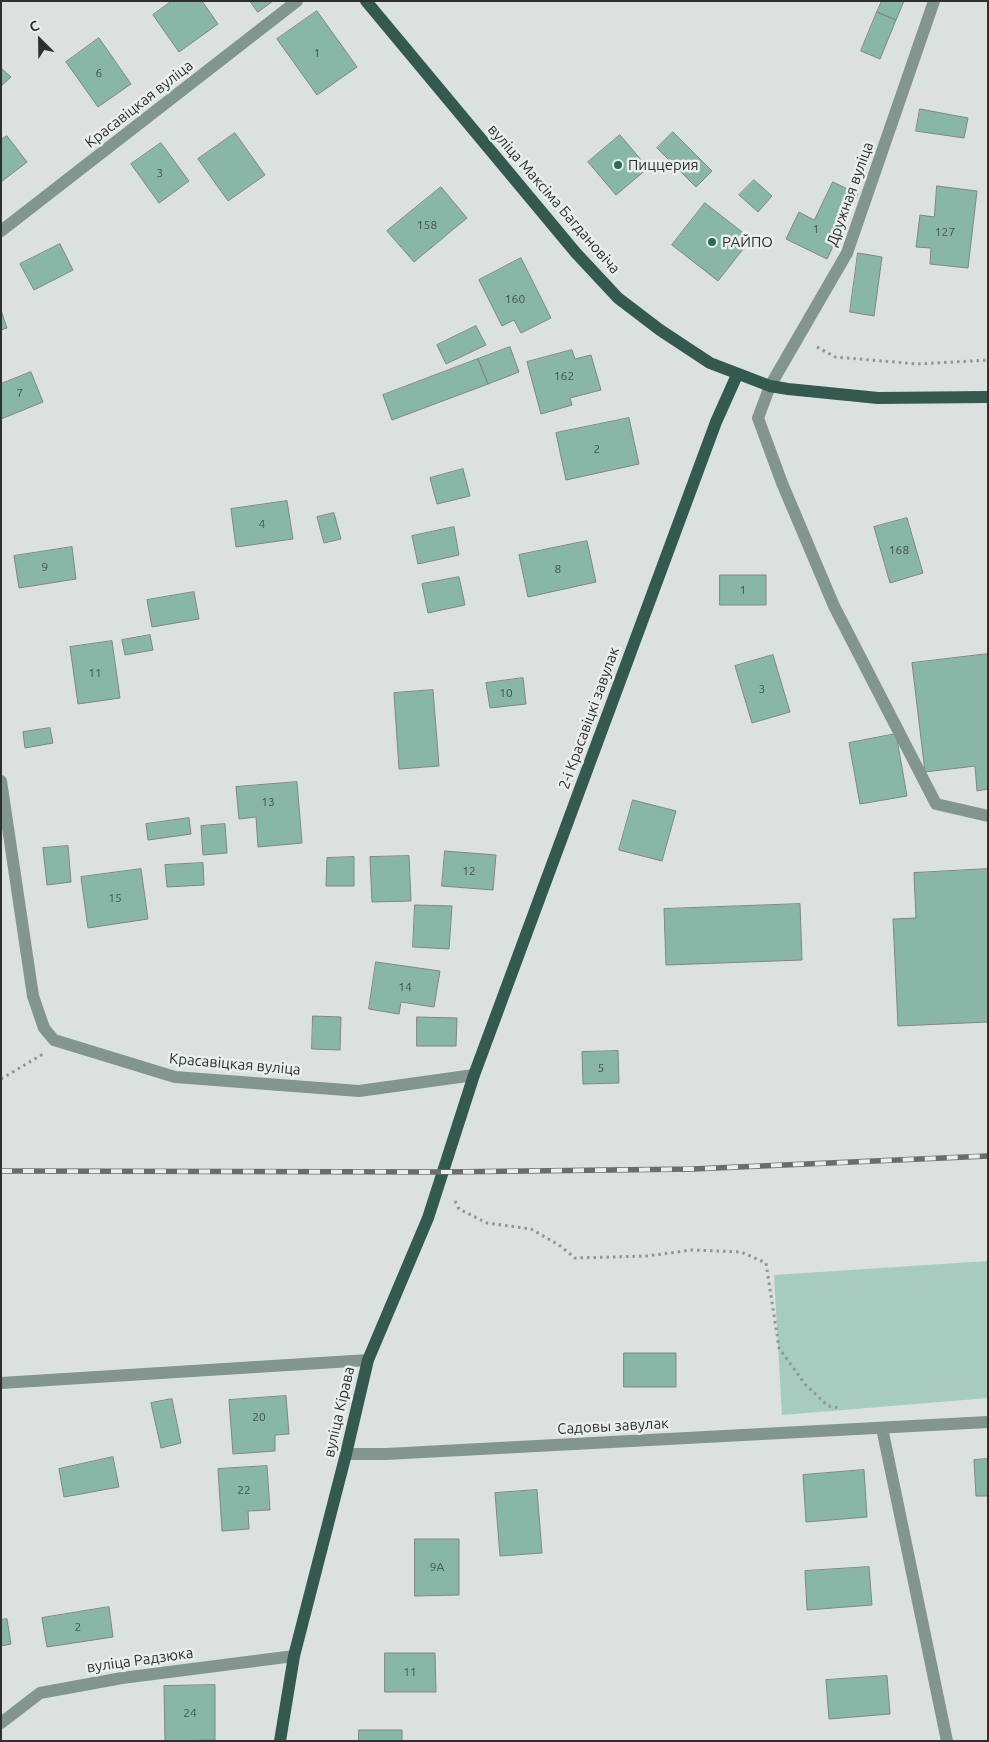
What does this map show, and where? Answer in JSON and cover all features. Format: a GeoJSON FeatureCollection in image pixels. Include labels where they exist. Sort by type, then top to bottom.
{"type":"FeatureCollection","features":[{"type":"Feature","properties":{"kind":"main road","name":"вуліца Максіма Багдановіча"},"geometry":{"type":"LineString","coordinates":[[366,1],[576,254],[618,298],[660,330],[710,363],[737,375],[770,386],[878,398],[988,397]]}},
{"type":"Feature","properties":{"kind":"main road","name":"2-і Красавіцкі завулак"},"geometry":{"type":"LineString","coordinates":[[368,1360],[428,1218],[474,1074],[712,431],[737,375]]}},
{"type":"Feature","properties":{"kind":"main road","name":"вуліца Кірава"},"geometry":{"type":"LineString","coordinates":[[280,1741],[294,1656],[368,1360]]}},
{"type":"Feature","properties":{"kind":"street","name":"Красавіцкая вуліца"},"geometry":{"type":"LineString","coordinates":[[1,232],[298,1]]}},
{"type":"Feature","properties":{"kind":"street","name":"Дружная вуліца"},"geometry":{"type":"LineString","coordinates":[[934,1],[847,253],[770,386],[758,418],[782,484],[827,588],[936,804],[988,816]]}},
{"type":"Feature","properties":{"kind":"street"},"geometry":{"type":"LineString","coordinates":[[1,781],[33,996],[44,1028],[54,1040]]}},
{"type":"Feature","properties":{"kind":"street","name":"Красавіцкая вуліца"},"geometry":{"type":"LineString","coordinates":[[54,1040],[175,1077],[359,1090],[474,1074]]}},
{"type":"Feature","properties":{"kind":"street","name":"вуліца Кірава"},"geometry":{"type":"LineString","coordinates":[[1,1383],[368,1360]]}},
{"type":"Feature","properties":{"kind":"street","name":"Садовы завулак"},"geometry":{"type":"LineString","coordinates":[[346,1454],[386,1454],[988,1422]]}},
{"type":"Feature","properties":{"kind":"street"},"geometry":{"type":"LineString","coordinates":[[882,1428],[946,1741]]}},
{"type":"Feature","properties":{"kind":"street","name":"вуліца Радзюка"},"geometry":{"type":"LineString","coordinates":[[1,1723],[40,1692],[122,1678],[294,1656]]}},
{"type":"Feature","properties":{"kind":"path"},"geometry":{"type":"LineString","coordinates":[[798,337],[835,357],[918,364],[988,360]]}},
{"type":"Feature","properties":{"kind":"path"},"geometry":{"type":"LineString","coordinates":[[1,1079],[42,1055],[54,1040]]}},
{"type":"Feature","properties":{"kind":"path"},"geometry":{"type":"LineString","coordinates":[[441,1182],[451,1194],[459,1209],[487,1223],[531,1229],[575,1258],[646,1256],[692,1250],[741,1252],[766,1262],[779,1348],[805,1384],[828,1406],[844,1408]]}},
{"type":"Feature","properties":{"kind":"green space"},"geometry":{"type":"Polygon","coordinates":[[[988,1261],[988,1398],[782,1415],[774,1275],[988,1261]]]}},
{"type":"Feature","properties":{"kind":"building"},"geometry":{"type":"Polygon","coordinates":[[[172,1],[202,1],[218,24],[179,52],[153,15],[172,1]]]}},
{"type":"Feature","properties":{"kind":"building"},"geometry":{"type":"Polygon","coordinates":[[[250,1],[273,1],[258,12],[250,1]]]}},
{"type":"Feature","properties":{"kind":"building"},"geometry":{"type":"Polygon","coordinates":[[[882,1],[904,1],[896,20],[877,12],[882,1]]]}},
{"type":"Feature","properties":{"kind":"building"},"geometry":{"type":"Polygon","coordinates":[[[317,11],[357,67],[317,95],[277,39],[317,11]]]}},
{"type":"Feature","properties":{"kind":"building"},"geometry":{"type":"Polygon","coordinates":[[[877,12],[896,20],[880,59],[861,51],[877,12]]]}},
{"type":"Feature","properties":{"kind":"building"},"geometry":{"type":"Polygon","coordinates":[[[99,38],[131,84],[98,107],[66,62],[99,38]]]}},
{"type":"Feature","properties":{"kind":"building"},"geometry":{"type":"Polygon","coordinates":[[[1,68],[11,77],[1,86],[1,68]]]}},
{"type":"Feature","properties":{"kind":"building"},"geometry":{"type":"Polygon","coordinates":[[[920,109],[968,118],[964,138],[916,131],[920,109]]]}},
{"type":"Feature","properties":{"kind":"building"},"geometry":{"type":"Polygon","coordinates":[[[673,132],[712,171],[696,187],[657,148],[673,132]]]}},
{"type":"Feature","properties":{"kind":"building"},"geometry":{"type":"Polygon","coordinates":[[[235,133],[265,175],[228,201],[198,159],[235,133]]]}},
{"type":"Feature","properties":{"kind":"building","name":"Пиццерия"},"geometry":{"type":"Polygon","coordinates":[[[620,135],[648,168],[616,195],[588,162],[620,135]]]}},
{"type":"Feature","properties":{"kind":"building"},"geometry":{"type":"Polygon","coordinates":[[[7,136],[27,162],[1,182],[1,140],[7,136]]]}},
{"type":"Feature","properties":{"kind":"building"},"geometry":{"type":"Polygon","coordinates":[[[161,143],[189,181],[159,203],[131,164],[161,143]]]}},
{"type":"Feature","properties":{"kind":"building"},"geometry":{"type":"Polygon","coordinates":[[[754,180],[772,196],[758,212],[739,195],[754,180]]]}},
{"type":"Feature","properties":{"kind":"building"},"geometry":{"type":"Polygon","coordinates":[[[833,182],[858,194],[827,259],[786,239],[799,212],[814,220],[833,182]]]}},
{"type":"Feature","properties":{"kind":"building"},"geometry":{"type":"Polygon","coordinates":[[[937,186],[977,191],[968,268],[930,264],[931,248],[916,247],[920,215],[934,217],[937,186]]]}},
{"type":"Feature","properties":{"kind":"building"},"geometry":{"type":"Polygon","coordinates":[[[441,187],[467,218],[414,262],[387,231],[441,187]]]}},
{"type":"Feature","properties":{"kind":"building","name":"РАЙПО"},"geometry":{"type":"Polygon","coordinates":[[[705,203],[751,239],[718,281],[672,245],[705,203]]]}},
{"type":"Feature","properties":{"kind":"building"},"geometry":{"type":"Polygon","coordinates":[[[60,244],[73,270],[34,290],[20,264],[60,244]]]}},
{"type":"Feature","properties":{"kind":"building"},"geometry":{"type":"Polygon","coordinates":[[[858,253],[882,257],[874,316],[850,312],[858,253]]]}},
{"type":"Feature","properties":{"kind":"building"},"geometry":{"type":"Polygon","coordinates":[[[521,258],[551,318],[521,333],[514,320],[502,326],[479,280],[521,258]]]}},
{"type":"Feature","properties":{"kind":"building"},"geometry":{"type":"Polygon","coordinates":[[[1,310],[7,328],[1,330],[1,310]]]}},
{"type":"Feature","properties":{"kind":"building"},"geometry":{"type":"Polygon","coordinates":[[[476,326],[486,345],[446,364],[437,345],[476,326]]]}},
{"type":"Feature","properties":{"kind":"building"},"geometry":{"type":"Polygon","coordinates":[[[510,347],[519,372],[488,384],[478,359],[510,347]]]}},
{"type":"Feature","properties":{"kind":"building"},"geometry":{"type":"Polygon","coordinates":[[[572,350],[575,359],[591,355],[601,390],[570,398],[572,405],[541,414],[527,362],[572,350]]]}},
{"type":"Feature","properties":{"kind":"building"},"geometry":{"type":"Polygon","coordinates":[[[478,359],[488,384],[392,420],[383,395],[478,359]]]}},
{"type":"Feature","properties":{"kind":"building"},"geometry":{"type":"Polygon","coordinates":[[[31,372],[43,402],[1,419],[1,384],[31,372]]]}},
{"type":"Feature","properties":{"kind":"building"},"geometry":{"type":"Polygon","coordinates":[[[629,418],[639,464],[566,480],[556,433],[629,418]]]}},
{"type":"Feature","properties":{"kind":"building"},"geometry":{"type":"Polygon","coordinates":[[[463,469],[470,496],[437,504],[430,478],[463,469]]]}},
{"type":"Feature","properties":{"kind":"building"},"geometry":{"type":"Polygon","coordinates":[[[287,501],[293,539],[236,547],[231,509],[287,501]]]}},
{"type":"Feature","properties":{"kind":"building"},"geometry":{"type":"Polygon","coordinates":[[[334,513],[341,539],[324,543],[317,517],[334,513]]]}},
{"type":"Feature","properties":{"kind":"building"},"geometry":{"type":"Polygon","coordinates":[[[907,518],[923,573],[890,583],[874,527],[907,518]]]}},
{"type":"Feature","properties":{"kind":"building"},"geometry":{"type":"Polygon","coordinates":[[[454,527],[459,555],[418,564],[412,536],[454,527]]]}},
{"type":"Feature","properties":{"kind":"building"},"geometry":{"type":"Polygon","coordinates":[[[587,541],[596,582],[528,597],[519,555],[587,541]]]}},
{"type":"Feature","properties":{"kind":"building"},"geometry":{"type":"Polygon","coordinates":[[[72,547],[76,579],[19,588],[14,556],[72,547]]]}},
{"type":"Feature","properties":{"kind":"building"},"geometry":{"type":"Polygon","coordinates":[[[720,575],[766,575],[766,605],[720,605],[720,575]]]}},
{"type":"Feature","properties":{"kind":"building"},"geometry":{"type":"Polygon","coordinates":[[[459,577],[465,605],[428,613],[422,584],[459,577]]]}},
{"type":"Feature","properties":{"kind":"building"},"geometry":{"type":"Polygon","coordinates":[[[194,592],[199,619],[152,627],[147,600],[194,592]]]}},
{"type":"Feature","properties":{"kind":"building"},"geometry":{"type":"Polygon","coordinates":[[[150,635],[153,650],[125,655],[122,640],[150,635]]]}},
{"type":"Feature","properties":{"kind":"building"},"geometry":{"type":"Polygon","coordinates":[[[112,641],[120,698],[78,704],[70,647],[112,641]]]}},
{"type":"Feature","properties":{"kind":"building"},"geometry":{"type":"Polygon","coordinates":[[[988,654],[988,789],[977,791],[975,766],[925,772],[912,663],[988,654]]]}},
{"type":"Feature","properties":{"kind":"building"},"geometry":{"type":"Polygon","coordinates":[[[773,655],[790,712],[752,723],[735,666],[773,655]]]}},
{"type":"Feature","properties":{"kind":"building"},"geometry":{"type":"Polygon","coordinates":[[[523,678],[526,704],[490,708],[486,683],[523,678]]]}},
{"type":"Feature","properties":{"kind":"building"},"geometry":{"type":"Polygon","coordinates":[[[433,690],[439,766],[399,769],[394,693],[433,690]]]}},
{"type":"Feature","properties":{"kind":"building"},"geometry":{"type":"Polygon","coordinates":[[[50,728],[53,743],[25,748],[23,732],[50,728]]]}},
{"type":"Feature","properties":{"kind":"building"},"geometry":{"type":"Polygon","coordinates":[[[896,734],[907,796],[860,804],[849,743],[896,734]]]}},
{"type":"Feature","properties":{"kind":"building"},"geometry":{"type":"Polygon","coordinates":[[[297,782],[302,843],[258,847],[256,817],[239,819],[236,787],[297,782]]]}},
{"type":"Feature","properties":{"kind":"building"},"geometry":{"type":"Polygon","coordinates":[[[633,800],[676,811],[662,861],[619,850],[633,800]]]}},
{"type":"Feature","properties":{"kind":"building"},"geometry":{"type":"Polygon","coordinates":[[[189,818],[191,834],[148,840],[146,824],[189,818]]]}},
{"type":"Feature","properties":{"kind":"building"},"geometry":{"type":"Polygon","coordinates":[[[225,824],[227,853],[203,855],[201,826],[225,824]]]}},
{"type":"Feature","properties":{"kind":"building"},"geometry":{"type":"Polygon","coordinates":[[[68,846],[71,882],[47,885],[43,848],[68,846]]]}},
{"type":"Feature","properties":{"kind":"building"},"geometry":{"type":"Polygon","coordinates":[[[445,851],[496,855],[493,890],[442,886],[445,851]]]}},
{"type":"Feature","properties":{"kind":"building"},"geometry":{"type":"Polygon","coordinates":[[[409,856],[411,901],[372,902],[370,857],[409,856]]]}},
{"type":"Feature","properties":{"kind":"building"},"geometry":{"type":"Polygon","coordinates":[[[354,857],[354,886],[326,886],[327,858],[354,857]]]}},
{"type":"Feature","properties":{"kind":"building"},"geometry":{"type":"Polygon","coordinates":[[[203,863],[204,885],[167,887],[165,865],[203,863]]]}},
{"type":"Feature","properties":{"kind":"building"},"geometry":{"type":"Polygon","coordinates":[[[141,869],[148,919],[88,928],[81,877],[141,869]]]}},
{"type":"Feature","properties":{"kind":"building"},"geometry":{"type":"Polygon","coordinates":[[[988,869],[988,1022],[898,1026],[893,919],[916,918],[914,873],[988,869]]]}},
{"type":"Feature","properties":{"kind":"building"},"geometry":{"type":"Polygon","coordinates":[[[800,904],[802,960],[666,965],[664,909],[800,904]]]}},
{"type":"Feature","properties":{"kind":"building"},"geometry":{"type":"Polygon","coordinates":[[[415,905],[452,906],[449,949],[413,947],[415,905]]]}},
{"type":"Feature","properties":{"kind":"building"},"geometry":{"type":"Polygon","coordinates":[[[376,962],[440,971],[434,1007],[401,1002],[399,1014],[369,1009],[376,962]]]}},
{"type":"Feature","properties":{"kind":"building"},"geometry":{"type":"Polygon","coordinates":[[[313,1016],[341,1017],[340,1050],[312,1049],[313,1016]]]}},
{"type":"Feature","properties":{"kind":"building"},"geometry":{"type":"Polygon","coordinates":[[[417,1017],[457,1018],[456,1046],[417,1046],[417,1017]]]}},
{"type":"Feature","properties":{"kind":"building"},"geometry":{"type":"Polygon","coordinates":[[[618,1051],[619,1083],[583,1084],[582,1052],[618,1051]]]}},
{"type":"Feature","properties":{"kind":"building"},"geometry":{"type":"Polygon","coordinates":[[[624,1353],[676,1353],[676,1387],[624,1387],[624,1353]]]}},
{"type":"Feature","properties":{"kind":"building"},"geometry":{"type":"Polygon","coordinates":[[[286,1396],[289,1434],[275,1435],[275,1451],[233,1454],[229,1400],[286,1396]]]}},
{"type":"Feature","properties":{"kind":"building"},"geometry":{"type":"Polygon","coordinates":[[[172,1399],[181,1443],[161,1448],[151,1403],[172,1399]]]}},
{"type":"Feature","properties":{"kind":"building"},"geometry":{"type":"Polygon","coordinates":[[[113,1457],[119,1487],[64,1497],[59,1469],[113,1457]]]}},
{"type":"Feature","properties":{"kind":"building"},"geometry":{"type":"Polygon","coordinates":[[[988,1459],[988,1496],[976,1496],[974,1460],[988,1459]]]}},
{"type":"Feature","properties":{"kind":"building"},"geometry":{"type":"Polygon","coordinates":[[[267,1466],[270,1510],[248,1511],[249,1529],[222,1531],[218,1469],[267,1466]]]}},
{"type":"Feature","properties":{"kind":"building"},"geometry":{"type":"Polygon","coordinates":[[[864,1470],[867,1517],[806,1522],[803,1475],[864,1470]]]}},
{"type":"Feature","properties":{"kind":"building"},"geometry":{"type":"Polygon","coordinates":[[[537,1490],[542,1553],[500,1556],[495,1493],[537,1490]]]}},
{"type":"Feature","properties":{"kind":"building"},"geometry":{"type":"Polygon","coordinates":[[[415,1539],[459,1539],[459,1595],[415,1596],[415,1539]]]}},
{"type":"Feature","properties":{"kind":"building"},"geometry":{"type":"Polygon","coordinates":[[[869,1567],[872,1605],[807,1610],[805,1571],[869,1567]]]}},
{"type":"Feature","properties":{"kind":"building"},"geometry":{"type":"Polygon","coordinates":[[[109,1607],[113,1637],[47,1647],[42,1618],[109,1607]]]}},
{"type":"Feature","properties":{"kind":"building"},"geometry":{"type":"Polygon","coordinates":[[[7,1619],[11,1644],[1,1646],[1,1620],[7,1619]]]}},
{"type":"Feature","properties":{"kind":"building"},"geometry":{"type":"Polygon","coordinates":[[[385,1653],[435,1653],[436,1692],[385,1692],[385,1653]]]}},
{"type":"Feature","properties":{"kind":"building"},"geometry":{"type":"Polygon","coordinates":[[[887,1676],[890,1714],[829,1719],[826,1680],[887,1676]]]}},
{"type":"Feature","properties":{"kind":"building"},"geometry":{"type":"Polygon","coordinates":[[[215,1685],[215,1740],[165,1741],[164,1686],[215,1685]]]}},
{"type":"Feature","properties":{"kind":"building"},"geometry":{"type":"Polygon","coordinates":[[[359,1730],[402,1730],[402,1741],[359,1741],[359,1730]]]}},
{"type":"Feature","properties":{"kind":"railway"},"geometry":{"type":"LineString","coordinates":[[1,1171],[444,1172],[693,1169],[988,1156]]}},
{"type":"Feature","properties":{"kind":"place","name":"Пиццерия"},"geometry":{"type":"Point","coordinates":[618,165]}},
{"type":"Feature","properties":{"kind":"place","name":"РАЙПО"},"geometry":{"type":"Point","coordinates":[712,242]}}]}
